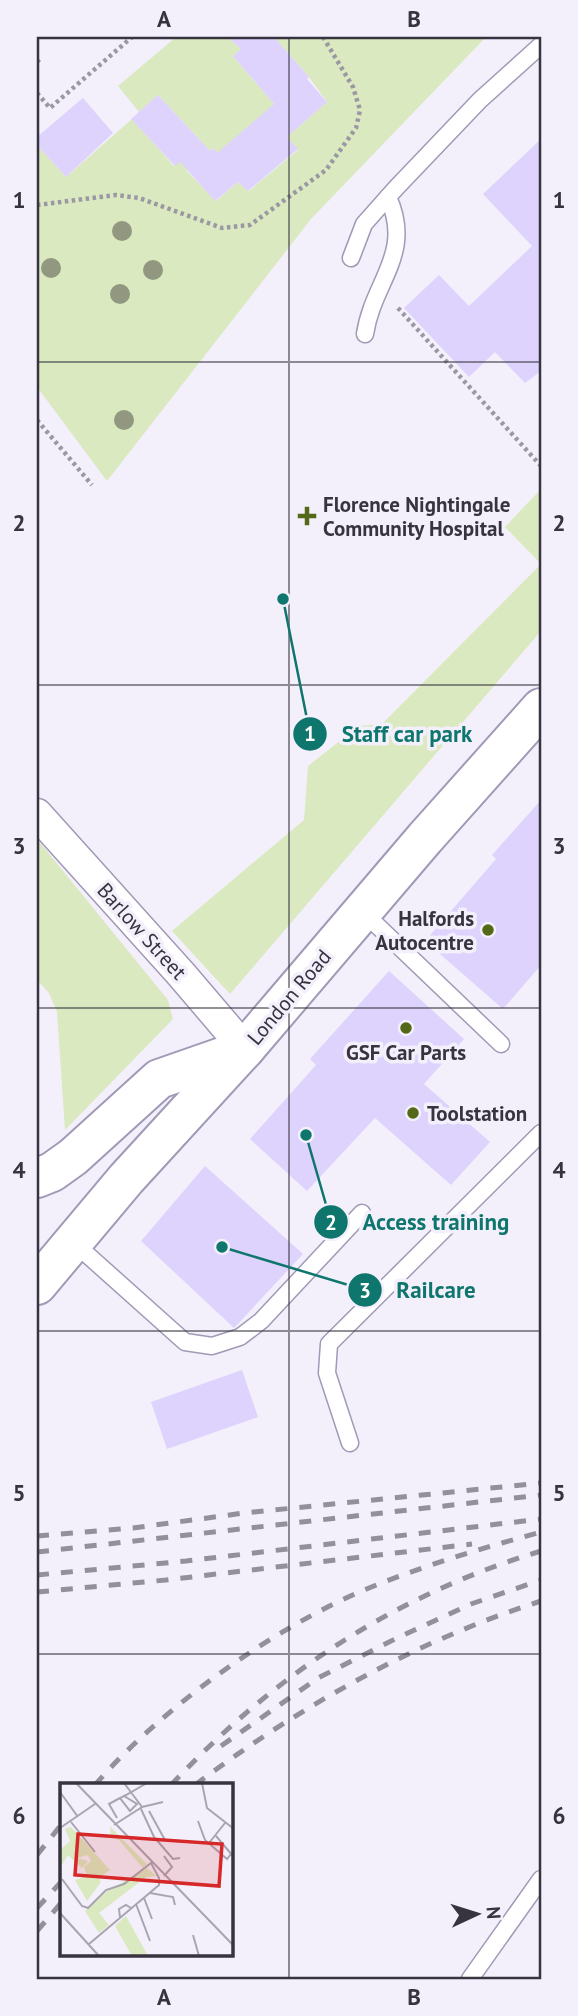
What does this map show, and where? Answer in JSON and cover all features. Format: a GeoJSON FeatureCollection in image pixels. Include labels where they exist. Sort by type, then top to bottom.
{"type":"FeatureCollection","features":[{"type":"Feature","properties":{"kind":"main road","name":"London Road"},"geometry":{"type":"LineString","coordinates":[[37,1285],[126,1179],[245,1049],[362,911],[541,708]]}},
{"type":"Feature","properties":{"kind":"main road"},"geometry":{"type":"LineString","coordinates":[[37,1178],[52,1172],[74,1157],[159,1079],[245,1049]]}},
{"type":"Feature","properties":{"kind":"street","name":"Barlow Street"},"geometry":{"type":"LineString","coordinates":[[37,814],[245,1049]]}},
{"type":"Feature","properties":{"kind":"lane"},"geometry":{"type":"LineString","coordinates":[[351,258],[364,224],[388,197],[481,100],[541,45]]}},
{"type":"Feature","properties":{"kind":"lane"},"geometry":{"type":"LineString","coordinates":[[365,334],[367,321],[394,255],[398,231],[395,213],[388,197]]}},
{"type":"Feature","properties":{"kind":"lane"},"geometry":{"type":"LineString","coordinates":[[362,911],[500,1044]]}},
{"type":"Feature","properties":{"kind":"lane"},"geometry":{"type":"LineString","coordinates":[[350,1443],[327,1373],[329,1344],[541,1133]]}},
{"type":"Feature","properties":{"kind":"lane"},"geometry":{"type":"LineString","coordinates":[[72,1241],[185,1342],[212,1346],[240,1337],[261,1321],[362,1213]]}},
{"type":"Feature","properties":{"kind":"lane"},"geometry":{"type":"LineString","coordinates":[[470,1979],[536,1899],[541,1879]]}},
{"type":"Feature","properties":{"kind":"path"},"geometry":{"type":"LineString","coordinates":[[37,93],[50,108],[132,37]]}},
{"type":"Feature","properties":{"kind":"path"},"geometry":{"type":"LineString","coordinates":[[37,205],[116,195],[139,198],[222,228],[250,225],[326,170],[356,128],[360,110],[353,87],[323,37]]}},
{"type":"Feature","properties":{"kind":"path"},"geometry":{"type":"LineString","coordinates":[[380,288],[541,466]]}},
{"type":"Feature","properties":{"kind":"path"},"geometry":{"type":"LineString","coordinates":[[37,420],[92,485]]}},
{"type":"Feature","properties":{"kind":"green space"},"geometry":{"type":"Polygon","coordinates":[[[176,37],[228,37],[241,49],[233,56],[274,104],[221,158],[213,148],[210,151],[158,95],[139,112],[118,86],[176,37]]]}},
{"type":"Feature","properties":{"kind":"green space"},"geometry":{"type":"Polygon","coordinates":[[[274,37],[486,37],[311,219],[107,481],[37,387],[37,145],[66,177],[132,119],[174,166],[184,158],[187,171],[216,201],[238,182],[249,191],[298,150],[283,132],[296,129],[327,102],[274,37]]]}},
{"type":"Feature","properties":{"kind":"green space"},"geometry":{"type":"Polygon","coordinates":[[[541,489],[541,564],[505,527],[541,489]]]}},
{"type":"Feature","properties":{"kind":"green space"},"geometry":{"type":"Polygon","coordinates":[[[541,564],[541,631],[230,994],[172,931],[304,820],[308,766],[346,736],[345,727],[382,724],[541,564]]]}},
{"type":"Feature","properties":{"kind":"green space"},"geometry":{"type":"Polygon","coordinates":[[[37,839],[168,1000],[173,1019],[65,1130],[57,1012],[49,993],[37,980],[37,839]]]}},
{"type":"Feature","properties":{"kind":"building"},"geometry":{"type":"Polygon","coordinates":[[[228,37],[274,37],[327,102],[287,137],[298,149],[248,191],[238,182],[215,201],[180,162],[175,166],[131,119],[158,95],[210,151],[213,148],[217,153],[274,104],[233,56],[241,49],[228,37]]]}},
{"type":"Feature","properties":{"kind":"building"},"geometry":{"type":"Polygon","coordinates":[[[83,98],[113,133],[66,177],[37,145],[37,137],[83,98]]]}},
{"type":"Feature","properties":{"kind":"building"},"geometry":{"type":"Polygon","coordinates":[[[541,139],[541,371],[525,383],[495,352],[469,377],[404,308],[439,275],[469,306],[532,246],[483,194],[541,139]]]}},
{"type":"Feature","properties":{"kind":"building","name":"Halfords Autocentre"},"geometry":{"type":"Polygon","coordinates":[[[541,800],[541,965],[503,1009],[425,941],[496,859],[492,855],[541,800]]]}},
{"type":"Feature","properties":{"kind":"building"},"geometry":{"type":"Polygon","coordinates":[[[389,971],[464,1039],[424,1084],[490,1142],[451,1185],[375,1118],[307,1191],[250,1139],[316,1065],[310,1059],[389,971]]]}},
{"type":"Feature","properties":{"kind":"building"},"geometry":{"type":"Polygon","coordinates":[[[205,1166],[303,1254],[234,1328],[141,1241],[205,1166]]]}},
{"type":"Feature","properties":{"kind":"building"},"geometry":{"type":"Polygon","coordinates":[[[242,1370],[258,1417],[167,1449],[151,1402],[242,1370]]]}},
{"type":"Feature","properties":{"kind":"railway"},"geometry":{"type":"LineString","coordinates":[[37,1536],[541,1483]]}},
{"type":"Feature","properties":{"kind":"railway"},"geometry":{"type":"LineString","coordinates":[[37,1552],[541,1495]]}},
{"type":"Feature","properties":{"kind":"railway"},"geometry":{"type":"LineString","coordinates":[[37,1575],[186,1561],[541,1519]]}},
{"type":"Feature","properties":{"kind":"railway"},"geometry":{"type":"LineString","coordinates":[[97,1783],[122,1756],[186,1699],[296,1624],[333,1604],[390,1580],[454,1557],[541,1532]]}},
{"type":"Feature","properties":{"kind":"railway"},"geometry":{"type":"LineString","coordinates":[[37,1592],[166,1580],[472,1544]]}},
{"type":"Feature","properties":{"kind":"railway"},"geometry":{"type":"LineString","coordinates":[[173,1783],[252,1708],[340,1643],[387,1615],[436,1591],[487,1569],[541,1551]]}},
{"type":"Feature","properties":{"kind":"railway"},"geometry":{"type":"LineString","coordinates":[[221,1746],[318,1678],[471,1604],[541,1580]]}},
{"type":"Feature","properties":{"kind":"railway"},"geometry":{"type":"LineString","coordinates":[[198,1783],[276,1729],[360,1678],[449,1636],[541,1601]]}},
{"type":"Feature","properties":{"kind":"railway"},"geometry":{"type":"LineString","coordinates":[[37,1855],[60,1826]]}},
{"type":"Feature","properties":{"kind":"railway"},"geometry":{"type":"LineString","coordinates":[[37,1908],[60,1883]]}},
{"type":"Feature","properties":{"kind":"railway"},"geometry":{"type":"LineString","coordinates":[[37,1931],[60,1904]]}},
{"type":"Feature","properties":{"kind":"place","name":"Florence Nightingale Community Hospital"},"geometry":{"type":"Point","coordinates":[307,516]}},
{"type":"Feature","properties":{"kind":"place","name":"Staff car park"},"geometry":{"type":"Point","coordinates":[283,599]}},
{"type":"Feature","properties":{"kind":"place","name":"Halfords Autocentre"},"geometry":{"type":"Point","coordinates":[488,930]}},
{"type":"Feature","properties":{"kind":"place","name":"GSF Car Parts"},"geometry":{"type":"Point","coordinates":[406,1028]}},
{"type":"Feature","properties":{"kind":"place","name":"Toolstation"},"geometry":{"type":"Point","coordinates":[413,1113]}},
{"type":"Feature","properties":{"kind":"place","name":"Access training"},"geometry":{"type":"Point","coordinates":[306,1135]}},
{"type":"Feature","properties":{"kind":"place","name":"Railcare"},"geometry":{"type":"Point","coordinates":[222,1247]}}]}
